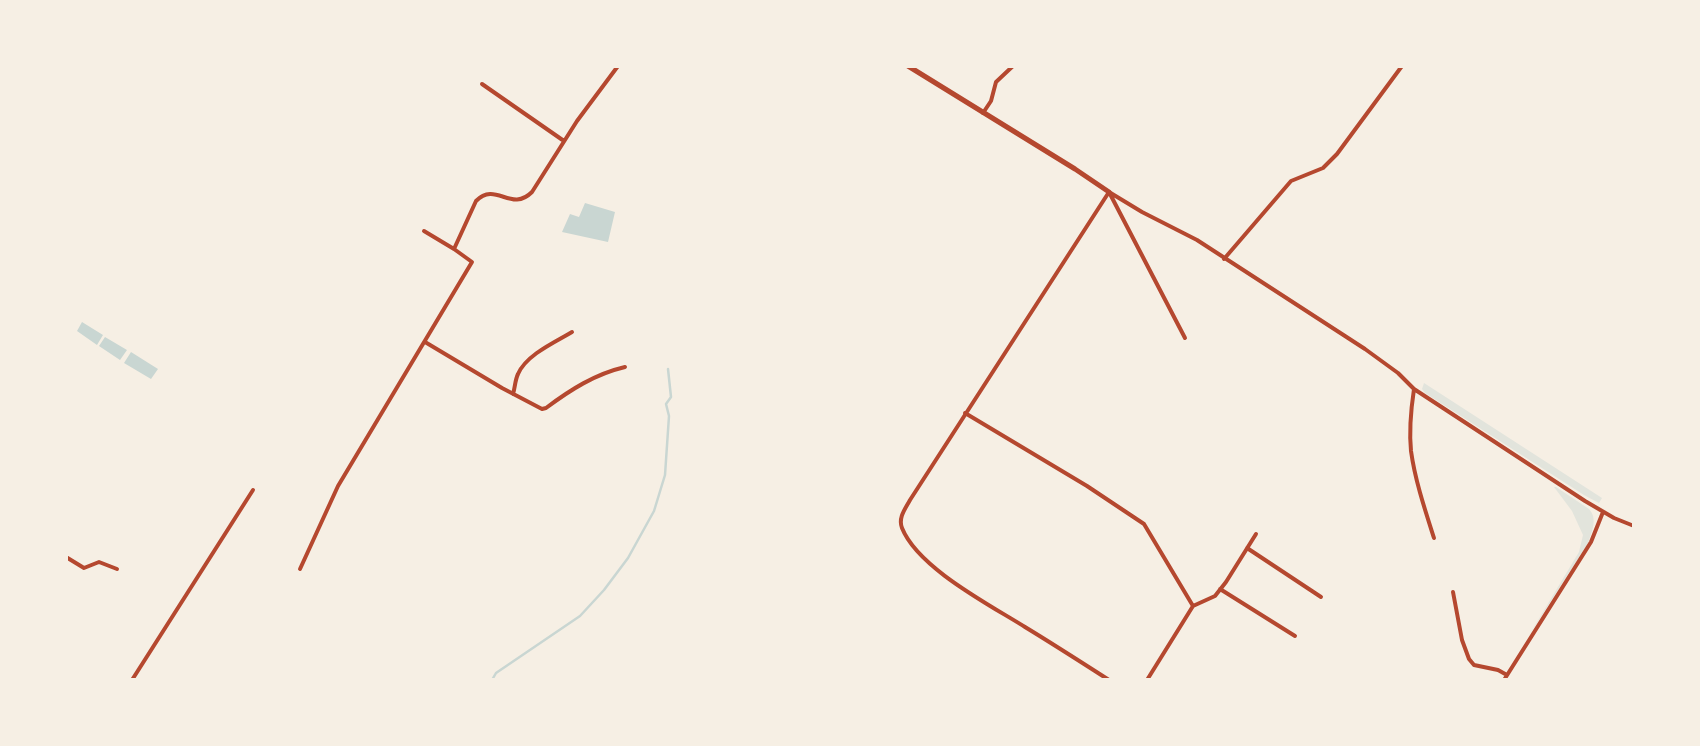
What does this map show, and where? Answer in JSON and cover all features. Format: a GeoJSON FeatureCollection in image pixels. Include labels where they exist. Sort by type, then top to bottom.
{"type":"FeatureCollection","features":[{"type":"Feature","properties":{"kind":"street"},"geometry":{"type":"LineString","coordinates":[[454,249],[476,201],[482,196],[493,193],[513,200],[526,198],[532,192],[576,121],[618,66]]}},
{"type":"Feature","properties":{"kind":"street"},"geometry":{"type":"LineString","coordinates":[[908,66],[1075,169],[1108,192],[1197,240],[1366,349],[1398,373],[1414,389],[1585,501],[1603,512],[1634,526]]}},
{"type":"Feature","properties":{"kind":"street"},"geometry":{"type":"LineString","coordinates":[[983,113],[991,101],[996,82],[1014,66]]}},
{"type":"Feature","properties":{"kind":"street"},"geometry":{"type":"LineString","coordinates":[[1224,258],[1291,181],[1323,168],[1337,154],[1402,66]]}},
{"type":"Feature","properties":{"kind":"street"},"geometry":{"type":"LineString","coordinates":[[482,84],[564,141]]}},
{"type":"Feature","properties":{"kind":"street"},"geometry":{"type":"LineString","coordinates":[[1108,192],[1185,338]]}},
{"type":"Feature","properties":{"kind":"street"},"geometry":{"type":"LineString","coordinates":[[1108,192],[965,413],[900,520],[902,529],[923,559],[936,569],[982,601],[1109,680]]}},
{"type":"Feature","properties":{"kind":"street"},"geometry":{"type":"LineString","coordinates":[[300,569],[338,486],[472,262],[424,231]]}},
{"type":"Feature","properties":{"kind":"street"},"geometry":{"type":"LineString","coordinates":[[513,394],[522,368],[539,352],[572,332]]}},
{"type":"Feature","properties":{"kind":"street"},"geometry":{"type":"LineString","coordinates":[[425,342],[538,408],[546,408],[588,380],[608,371],[625,367]]}},
{"type":"Feature","properties":{"kind":"street"},"geometry":{"type":"LineString","coordinates":[[1414,389],[1411,414],[1411,451],[1422,501],[1434,538]]}},
{"type":"Feature","properties":{"kind":"street"},"geometry":{"type":"LineString","coordinates":[[965,413],[1087,486],[1140,521],[1150,533],[1193,606]]}},
{"type":"Feature","properties":{"kind":"street"},"geometry":{"type":"LineString","coordinates":[[132,680],[253,490]]}},
{"type":"Feature","properties":{"kind":"street"},"geometry":{"type":"LineString","coordinates":[[1504,680],[1591,542],[1603,512]]}},
{"type":"Feature","properties":{"kind":"street"},"geometry":{"type":"LineString","coordinates":[[1147,680],[1193,606],[1214,596],[1256,534]]}},
{"type":"Feature","properties":{"kind":"street"},"geometry":{"type":"LineString","coordinates":[[1247,548],[1321,597]]}},
{"type":"Feature","properties":{"kind":"street"},"geometry":{"type":"LineString","coordinates":[[66,557],[84,568],[98,562],[117,569]]}},
{"type":"Feature","properties":{"kind":"street"},"geometry":{"type":"LineString","coordinates":[[1220,589],[1296,636]]}},
{"type":"Feature","properties":{"kind":"street"},"geometry":{"type":"LineString","coordinates":[[1453,592],[1462,640],[1469,659],[1474,664],[1498,670],[1507,675]]}},
{"type":"Feature","properties":{"kind":"shaded area"},"geometry":{"type":"Polygon","coordinates":[[[585,203],[615,212],[608,242],[562,232],[570,214],[579,217],[585,203]]]}},
{"type":"Feature","properties":{"kind":"shaded area"},"geometry":{"type":"Polygon","coordinates":[[[82,322],[103,335],[97,345],[77,331],[82,322]]]}},
{"type":"Feature","properties":{"kind":"shaded area"},"geometry":{"type":"Polygon","coordinates":[[[105,337],[127,350],[120,360],[99,346],[105,337]]]}},
{"type":"Feature","properties":{"kind":"shaded area"},"geometry":{"type":"Polygon","coordinates":[[[131,352],[158,369],[151,379],[124,363],[131,352]]]}},
{"type":"Feature","properties":{"kind":"shaded area"},"geometry":{"type":"Polygon","coordinates":[[[1424,383],[1602,498],[1599,503],[1425,393],[1422,389],[1424,383]]]}},
{"type":"Feature","properties":{"kind":"shaded area"},"geometry":{"type":"Polygon","coordinates":[[[1554,487],[1589,509],[1594,521],[1588,543],[1528,637],[1579,552],[1583,535],[1572,511],[1554,487]]]}},
{"type":"Feature","properties":{"kind":"waterway"},"geometry":{"type":"LineString","coordinates":[[492,680],[496,673],[580,616],[604,590],[628,558],[654,511],[665,475],[669,416],[666,404],[671,397],[668,369]]}}]}
